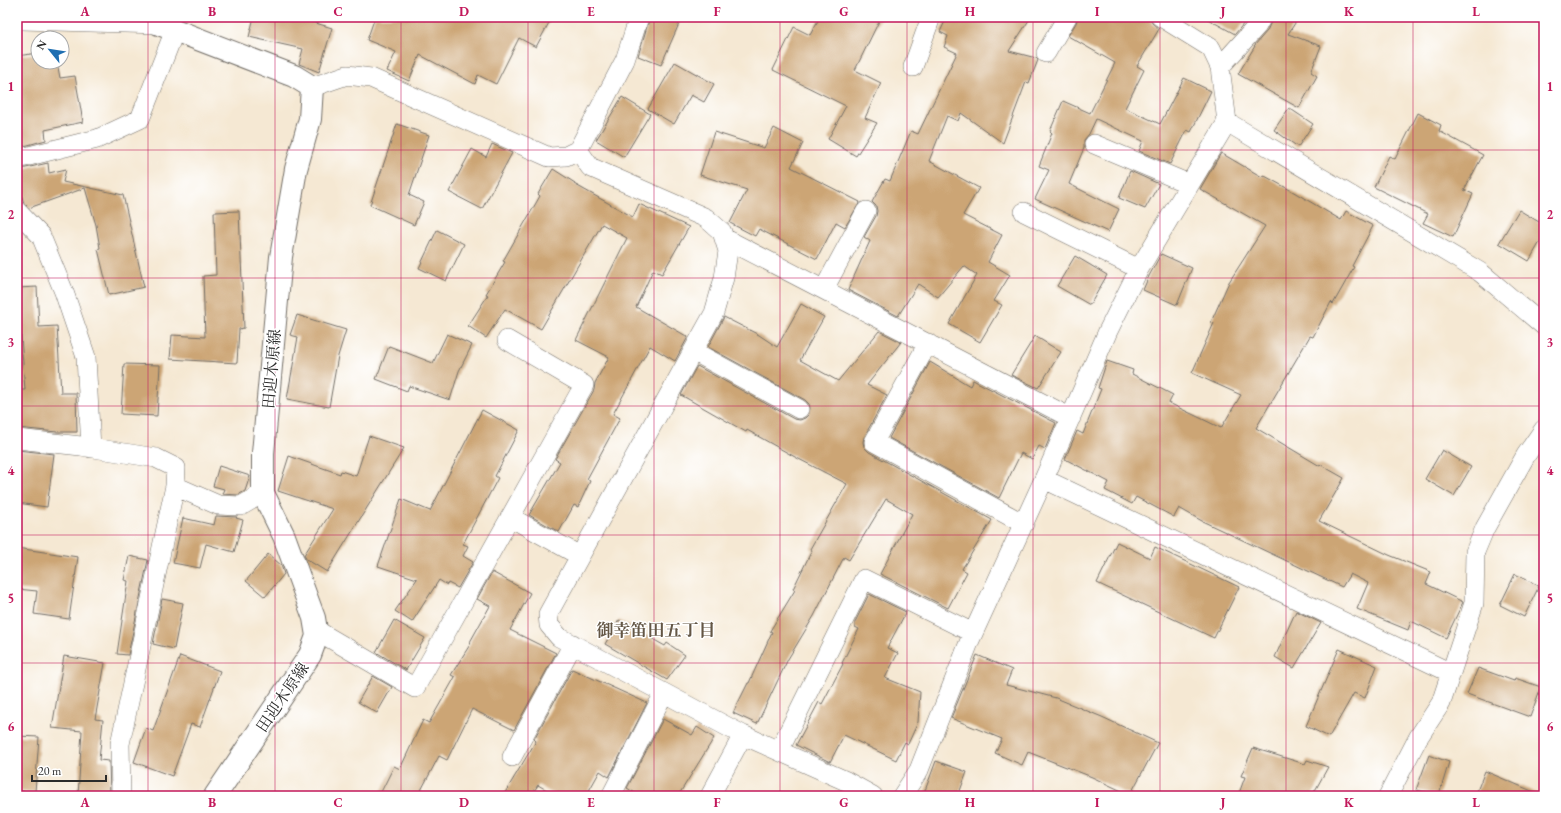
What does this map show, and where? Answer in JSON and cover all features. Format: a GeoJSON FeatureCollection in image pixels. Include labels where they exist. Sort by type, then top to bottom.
{"type":"FeatureCollection","features":[{"type":"Feature","properties":{"kind":"main road"},"geometry":{"type":"LineString","coordinates":[[160,24],[294,76],[312,87]]}},
{"type":"Feature","properties":{"kind":"main road","name":"田迎木原線"},"geometry":{"type":"LineString","coordinates":[[215,796],[310,655],[317,636],[314,618],[284,536],[263,493],[263,453],[281,257],[296,169],[310,119],[312,87]]}},
{"type":"Feature","properties":{"kind":"street"},"geometry":{"type":"LineString","coordinates":[[312,87],[347,75],[371,78],[549,156],[566,156],[578,150],[625,60],[639,17]]}},
{"type":"Feature","properties":{"kind":"street"},"geometry":{"type":"LineString","coordinates":[[913,67],[932,17]]}},
{"type":"Feature","properties":{"kind":"street"},"geometry":{"type":"LineString","coordinates":[[1046,53],[1067,17]]}},
{"type":"Feature","properties":{"kind":"street"},"geometry":{"type":"LineString","coordinates":[[902,796],[919,770],[973,633],[1024,524],[1108,331],[1139,269],[1226,122],[1220,66],[1211,48],[1161,17]]}},
{"type":"Feature","properties":{"kind":"street"},"geometry":{"type":"LineString","coordinates":[[1220,66],[1256,26],[1262,17]]}},
{"type":"Feature","properties":{"kind":"street"},"geometry":{"type":"LineString","coordinates":[[17,159],[97,139],[140,119],[160,24],[22,20]]}},
{"type":"Feature","properties":{"kind":"street"},"geometry":{"type":"LineString","coordinates":[[1226,122],[1480,272],[1544,326]]}},
{"type":"Feature","properties":{"kind":"street"},"geometry":{"type":"LineString","coordinates":[[1094,144],[1189,184]]}},
{"type":"Feature","properties":{"kind":"street"},"geometry":{"type":"LineString","coordinates":[[578,150],[590,167],[706,218],[722,232],[728,251],[724,278],[714,313],[548,614],[550,625],[559,637],[743,735],[846,781],[873,796]]}},
{"type":"Feature","properties":{"kind":"street"},"geometry":{"type":"LineString","coordinates":[[17,211],[41,236],[64,292],[86,357],[91,448]]}},
{"type":"Feature","properties":{"kind":"street"},"geometry":{"type":"LineString","coordinates":[[824,289],[866,211]]}},
{"type":"Feature","properties":{"kind":"street"},"geometry":{"type":"LineString","coordinates":[[1024,212],[1139,269]]}},
{"type":"Feature","properties":{"kind":"street"},"geometry":{"type":"LineString","coordinates":[[724,238],[1071,418]]}},
{"type":"Feature","properties":{"kind":"street"},"geometry":{"type":"LineString","coordinates":[[316,630],[415,688],[584,385],[507,340]]}},
{"type":"Feature","properties":{"kind":"street"},"geometry":{"type":"LineString","coordinates":[[928,343],[874,442],[1024,524]]}},
{"type":"Feature","properties":{"kind":"street"},"geometry":{"type":"LineString","coordinates":[[693,351],[799,409]]}},
{"type":"Feature","properties":{"kind":"street"},"geometry":{"type":"LineString","coordinates":[[1388,796],[1418,738],[1441,704],[1474,604],[1476,552],[1489,522],[1526,455],[1544,429]]}},
{"type":"Feature","properties":{"kind":"street"},"geometry":{"type":"LineString","coordinates":[[17,439],[156,458],[176,468],[176,486],[120,744],[121,796]]}},
{"type":"Feature","properties":{"kind":"street"},"geometry":{"type":"LineString","coordinates":[[1044,479],[1451,673]]}},
{"type":"Feature","properties":{"kind":"street"},"geometry":{"type":"LineString","coordinates":[[176,486],[218,505],[241,506],[263,493]]}},
{"type":"Feature","properties":{"kind":"street"},"geometry":{"type":"LineString","coordinates":[[510,517],[580,556]]}},
{"type":"Feature","properties":{"kind":"street"},"geometry":{"type":"LineString","coordinates":[[779,751],[864,579],[973,633]]}},
{"type":"Feature","properties":{"kind":"street"},"geometry":{"type":"LineString","coordinates":[[512,757],[573,644]]}},
{"type":"Feature","properties":{"kind":"street"},"geometry":{"type":"LineString","coordinates":[[611,796],[664,693]]}},
{"type":"Feature","properties":{"kind":"street"},"geometry":{"type":"LineString","coordinates":[[710,796],[743,735]]}},
{"type":"Feature","properties":{"kind":"building"},"geometry":{"type":"Polygon","coordinates":[[[254,17],[296,17],[332,28],[319,72],[299,64],[303,49],[249,37],[254,17]]]}},
{"type":"Feature","properties":{"kind":"building"},"geometry":{"type":"Polygon","coordinates":[[[375,17],[552,17],[536,47],[519,38],[496,84],[478,75],[475,84],[420,55],[409,81],[387,71],[396,52],[367,40],[375,17]]]}},
{"type":"Feature","properties":{"kind":"building"},"geometry":{"type":"Polygon","coordinates":[[[650,17],[682,17],[661,65],[638,56],[650,17]]]}},
{"type":"Feature","properties":{"kind":"building"},"geometry":{"type":"Polygon","coordinates":[[[820,17],[881,17],[855,70],[881,83],[865,118],[877,123],[856,156],[828,139],[846,106],[773,70],[794,27],[810,35],[820,17]]]}},
{"type":"Feature","properties":{"kind":"building"},"geometry":{"type":"Polygon","coordinates":[[[947,17],[1031,17],[1009,51],[1036,58],[1038,60],[1029,83],[1026,82],[1003,143],[961,113],[958,121],[947,116],[929,161],[979,188],[963,215],[1002,235],[988,262],[1010,275],[994,301],[1002,305],[980,342],[949,324],[977,275],[964,266],[938,297],[918,284],[898,316],[848,290],[870,241],[864,237],[876,216],[876,206],[872,202],[885,179],[890,181],[911,131],[918,134],[957,53],[944,47],[948,36],[940,32],[947,17]]]}},
{"type":"Feature","properties":{"kind":"building"},"geometry":{"type":"Polygon","coordinates":[[[1078,17],[1150,17],[1152,23],[1159,29],[1137,66],[1144,70],[1125,108],[1160,124],[1184,78],[1211,91],[1191,132],[1187,130],[1170,164],[1139,151],[1143,141],[1096,119],[1089,134],[1084,140],[1084,148],[1069,184],[1119,209],[1108,232],[1035,199],[1049,170],[1039,166],[1052,133],[1050,131],[1063,101],[1090,113],[1115,63],[1068,36],[1078,17]]]}},
{"type":"Feature","properties":{"kind":"building"},"geometry":{"type":"Polygon","coordinates":[[[1204,17],[1249,17],[1235,34],[1204,17]]]}},
{"type":"Feature","properties":{"kind":"building"},"geometry":{"type":"Polygon","coordinates":[[[1273,17],[1299,17],[1288,34],[1321,46],[1311,72],[1317,76],[1299,108],[1238,74],[1254,46],[1267,31],[1273,17]]]}},
{"type":"Feature","properties":{"kind":"building"},"geometry":{"type":"Polygon","coordinates":[[[30,54],[30,70],[58,70],[60,78],[75,76],[83,122],[45,130],[46,140],[17,148],[17,56],[30,54]]]}},
{"type":"Feature","properties":{"kind":"building"},"geometry":{"type":"Polygon","coordinates":[[[675,62],[714,84],[704,102],[691,95],[674,124],[648,109],[675,62]]]}},
{"type":"Feature","properties":{"kind":"building"},"geometry":{"type":"Polygon","coordinates":[[[622,97],[650,114],[624,157],[596,140],[622,97]]]}},
{"type":"Feature","properties":{"kind":"building"},"geometry":{"type":"Polygon","coordinates":[[[1289,108],[1313,124],[1298,147],[1274,130],[1289,108]]]}},
{"type":"Feature","properties":{"kind":"building"},"geometry":{"type":"Polygon","coordinates":[[[1418,113],[1441,125],[1439,131],[1483,155],[1464,190],[1473,194],[1453,237],[1423,223],[1428,214],[1374,187],[1389,156],[1395,159],[1418,113]]]}},
{"type":"Feature","properties":{"kind":"building"},"geometry":{"type":"Polygon","coordinates":[[[397,124],[429,135],[409,195],[424,202],[414,225],[370,205],[397,124]]]}},
{"type":"Feature","properties":{"kind":"building"},"geometry":{"type":"Polygon","coordinates":[[[774,128],[803,143],[791,167],[860,202],[845,227],[836,222],[817,259],[759,229],[755,236],[730,223],[747,190],[700,175],[714,132],[764,148],[774,128]]]}},
{"type":"Feature","properties":{"kind":"building"},"geometry":{"type":"Polygon","coordinates":[[[492,144],[512,153],[482,209],[449,192],[472,149],[486,157],[492,144]]]}},
{"type":"Feature","properties":{"kind":"building"},"geometry":{"type":"Polygon","coordinates":[[[1221,153],[1262,177],[1263,175],[1292,191],[1341,220],[1346,211],[1373,226],[1352,266],[1354,267],[1333,304],[1331,302],[1313,337],[1310,336],[1256,428],[1320,466],[1321,465],[1344,478],[1319,521],[1389,555],[1431,572],[1426,584],[1463,602],[1446,638],[1411,621],[1408,630],[1357,609],[1368,583],[1350,574],[1342,587],[1202,521],[1179,508],[1174,517],[1136,497],[1132,504],[1105,490],[1109,482],[1065,459],[1077,431],[1083,434],[1101,389],[1098,388],[1107,361],[1133,370],[1132,374],[1173,395],[1169,403],[1221,428],[1241,395],[1192,373],[1214,323],[1211,322],[1229,282],[1265,226],[1200,189],[1221,153]]]}},
{"type":"Feature","properties":{"kind":"building"},"geometry":{"type":"Polygon","coordinates":[[[48,163],[49,173],[66,169],[63,182],[123,195],[144,287],[109,295],[98,249],[100,248],[96,225],[85,188],[29,208],[24,203],[17,182],[17,170],[48,163]]]}},
{"type":"Feature","properties":{"kind":"building"},"geometry":{"type":"Polygon","coordinates":[[[553,169],[575,183],[574,184],[633,217],[639,204],[689,227],[662,274],[653,270],[636,307],[688,337],[675,361],[650,346],[613,414],[620,418],[587,479],[590,481],[578,507],[574,505],[559,532],[529,515],[560,462],[555,459],[594,390],[595,383],[609,357],[576,340],[627,238],[602,224],[541,329],[505,309],[486,338],[468,326],[488,295],[486,294],[505,262],[503,261],[540,196],[538,194],[553,169]]]}},
{"type":"Feature","properties":{"kind":"building"},"geometry":{"type":"Polygon","coordinates":[[[1130,171],[1159,184],[1145,209],[1119,198],[1130,171]]]}},
{"type":"Feature","properties":{"kind":"building"},"geometry":{"type":"Polygon","coordinates":[[[1519,210],[1544,225],[1544,235],[1529,261],[1499,243],[1519,210]]]}},
{"type":"Feature","properties":{"kind":"building"},"geometry":{"type":"Polygon","coordinates":[[[239,211],[244,328],[239,329],[237,363],[170,359],[172,335],[205,337],[203,276],[216,275],[214,212],[239,211]]]}},
{"type":"Feature","properties":{"kind":"building"},"geometry":{"type":"Polygon","coordinates":[[[437,230],[464,244],[446,281],[419,268],[437,230]]]}},
{"type":"Feature","properties":{"kind":"building"},"geometry":{"type":"Polygon","coordinates":[[[1161,254],[1192,268],[1177,305],[1143,290],[1161,254]]]}},
{"type":"Feature","properties":{"kind":"building"},"geometry":{"type":"Polygon","coordinates":[[[1075,256],[1107,275],[1090,305],[1057,286],[1075,256]]]}},
{"type":"Feature","properties":{"kind":"building"},"geometry":{"type":"Polygon","coordinates":[[[37,287],[39,327],[57,326],[61,393],[76,393],[77,432],[57,432],[17,428],[19,390],[25,390],[19,312],[17,312],[17,288],[37,287]]]}},
{"type":"Feature","properties":{"kind":"building"},"geometry":{"type":"Polygon","coordinates":[[[801,304],[824,317],[800,360],[838,381],[879,331],[901,342],[867,385],[887,395],[864,437],[864,447],[869,452],[992,520],[962,569],[967,572],[948,608],[880,574],[912,514],[886,499],[849,560],[844,557],[814,616],[788,659],[757,724],[733,713],[749,683],[772,632],[770,631],[795,590],[793,589],[812,550],[810,549],[847,484],[747,430],[746,432],[681,395],[697,366],[794,419],[800,420],[805,418],[809,414],[810,408],[809,404],[805,400],[708,347],[724,317],[759,335],[777,347],[801,304]]]}},
{"type":"Feature","properties":{"kind":"building"},"geometry":{"type":"Polygon","coordinates":[[[297,315],[346,330],[338,356],[329,407],[287,399],[298,337],[290,335],[297,315]]]}},
{"type":"Feature","properties":{"kind":"building"},"geometry":{"type":"Polygon","coordinates":[[[447,334],[472,345],[459,371],[450,400],[409,386],[407,391],[376,379],[389,346],[433,363],[447,334]]]}},
{"type":"Feature","properties":{"kind":"building"},"geometry":{"type":"Polygon","coordinates":[[[1035,336],[1061,352],[1038,388],[1011,375],[1035,336]]]}},
{"type":"Feature","properties":{"kind":"building"},"geometry":{"type":"Polygon","coordinates":[[[930,362],[970,386],[973,380],[1056,423],[1045,449],[1039,446],[1032,459],[1021,453],[999,498],[889,438],[930,362]]]}},
{"type":"Feature","properties":{"kind":"building"},"geometry":{"type":"Polygon","coordinates":[[[124,364],[160,365],[157,416],[121,414],[124,364]]]}},
{"type":"Feature","properties":{"kind":"building"},"geometry":{"type":"Polygon","coordinates":[[[482,410],[519,430],[495,476],[498,478],[463,544],[468,546],[463,556],[473,562],[458,588],[448,583],[447,585],[439,580],[412,622],[395,611],[417,579],[378,566],[401,499],[430,511],[482,410]]]}},
{"type":"Feature","properties":{"kind":"building"},"geometry":{"type":"Polygon","coordinates":[[[369,436],[404,448],[327,572],[306,559],[304,555],[333,509],[278,491],[289,456],[340,474],[341,471],[356,476],[369,436]]]}},
{"type":"Feature","properties":{"kind":"building"},"geometry":{"type":"Polygon","coordinates":[[[17,450],[54,454],[47,507],[17,503],[17,450]]]}},
{"type":"Feature","properties":{"kind":"building"},"geometry":{"type":"Polygon","coordinates":[[[1442,450],[1471,467],[1454,496],[1425,479],[1442,450]]]}},
{"type":"Feature","properties":{"kind":"building"},"geometry":{"type":"Polygon","coordinates":[[[219,466],[250,476],[245,491],[238,495],[222,494],[224,489],[213,486],[219,466]]]}},
{"type":"Feature","properties":{"kind":"building"},"geometry":{"type":"Polygon","coordinates":[[[216,516],[237,517],[236,518],[243,520],[234,552],[206,544],[200,568],[173,563],[183,518],[214,525],[216,516]]]}},
{"type":"Feature","properties":{"kind":"building"},"geometry":{"type":"Polygon","coordinates":[[[1117,542],[1150,558],[1155,547],[1239,587],[1214,638],[1097,583],[1117,542]]]}},
{"type":"Feature","properties":{"kind":"building"},"geometry":{"type":"Polygon","coordinates":[[[17,548],[78,557],[69,619],[34,614],[37,591],[17,589],[17,548]]]}},
{"type":"Feature","properties":{"kind":"building"},"geometry":{"type":"Polygon","coordinates":[[[268,554],[281,565],[284,574],[265,597],[246,581],[268,554]]]}},
{"type":"Feature","properties":{"kind":"building"},"geometry":{"type":"Polygon","coordinates":[[[129,556],[148,560],[128,655],[117,654],[128,581],[124,580],[129,556]]]}},
{"type":"Feature","properties":{"kind":"building"},"geometry":{"type":"Polygon","coordinates":[[[492,572],[530,593],[510,630],[556,653],[514,730],[472,709],[447,760],[439,756],[418,796],[379,796],[394,766],[400,769],[423,720],[429,723],[455,677],[451,675],[471,643],[470,642],[490,606],[477,599],[492,572]]]}},
{"type":"Feature","properties":{"kind":"building"},"geometry":{"type":"Polygon","coordinates":[[[1515,574],[1539,586],[1524,617],[1500,605],[1515,574]]]}},
{"type":"Feature","properties":{"kind":"building"},"geometry":{"type":"Polygon","coordinates":[[[869,594],[906,612],[887,648],[898,653],[885,678],[920,692],[918,722],[908,744],[905,742],[896,760],[844,735],[830,762],[796,745],[819,702],[822,704],[843,664],[842,663],[859,629],[855,627],[855,622],[869,594]]]}},
{"type":"Feature","properties":{"kind":"building"},"geometry":{"type":"Polygon","coordinates":[[[162,599],[183,603],[174,649],[153,644],[162,599]]]}},
{"type":"Feature","properties":{"kind":"building"},"geometry":{"type":"Polygon","coordinates":[[[1296,611],[1321,623],[1294,668],[1275,657],[1296,611]]]}},
{"type":"Feature","properties":{"kind":"building"},"geometry":{"type":"Polygon","coordinates":[[[394,620],[425,638],[406,670],[376,652],[394,620]]]}},
{"type":"Feature","properties":{"kind":"building"},"geometry":{"type":"Polygon","coordinates":[[[619,620],[665,646],[667,643],[685,655],[667,680],[605,644],[619,620]]]}},
{"type":"Feature","properties":{"kind":"building"},"geometry":{"type":"Polygon","coordinates":[[[1339,649],[1377,666],[1365,698],[1354,693],[1329,737],[1306,726],[1339,649]]]}},
{"type":"Feature","properties":{"kind":"building"},"geometry":{"type":"Polygon","coordinates":[[[977,655],[1012,670],[1006,685],[1056,698],[1158,743],[1130,795],[1092,777],[1028,752],[1022,765],[995,753],[1002,739],[951,718],[977,655]]]}},
{"type":"Feature","properties":{"kind":"building"},"geometry":{"type":"Polygon","coordinates":[[[64,656],[105,663],[95,719],[103,720],[99,760],[109,761],[110,796],[78,796],[82,731],[52,728],[64,656]]]}},
{"type":"Feature","properties":{"kind":"building"},"geometry":{"type":"Polygon","coordinates":[[[180,656],[220,671],[200,727],[191,724],[172,776],[134,762],[146,728],[153,731],[180,656]]]}},
{"type":"Feature","properties":{"kind":"building"},"geometry":{"type":"Polygon","coordinates":[[[1478,668],[1514,681],[1515,678],[1541,687],[1530,717],[1467,694],[1478,668]]]}},
{"type":"Feature","properties":{"kind":"building"},"geometry":{"type":"Polygon","coordinates":[[[572,669],[647,703],[609,777],[600,771],[586,796],[557,796],[538,785],[531,796],[503,796],[536,741],[534,739],[572,669]]]}},
{"type":"Feature","properties":{"kind":"building"},"geometry":{"type":"Polygon","coordinates":[[[373,676],[392,687],[377,713],[358,702],[373,676]]]}},
{"type":"Feature","properties":{"kind":"building"},"geometry":{"type":"Polygon","coordinates":[[[663,719],[692,735],[697,727],[714,738],[678,796],[640,796],[627,788],[663,719]]]}},
{"type":"Feature","properties":{"kind":"building"},"geometry":{"type":"Polygon","coordinates":[[[17,736],[39,737],[35,792],[17,791],[17,736]]]}},
{"type":"Feature","properties":{"kind":"building"},"geometry":{"type":"Polygon","coordinates":[[[1253,748],[1305,764],[1307,760],[1328,767],[1312,796],[1238,796],[1245,777],[1241,776],[1253,748]]]}},
{"type":"Feature","properties":{"kind":"building"},"geometry":{"type":"Polygon","coordinates":[[[1429,755],[1449,762],[1439,795],[1416,790],[1429,755]]]}},
{"type":"Feature","properties":{"kind":"building"},"geometry":{"type":"Polygon","coordinates":[[[936,761],[967,772],[958,796],[923,796],[936,761]]]}},
{"type":"Feature","properties":{"kind":"building"},"geometry":{"type":"Polygon","coordinates":[[[1485,771],[1541,795],[1541,796],[1475,796],[1485,771]]]}},
{"type":"Feature","properties":{"kind":"district","name":"御幸笛田五丁目"},"geometry":{"type":"Point","coordinates":[656,630]}}]}
